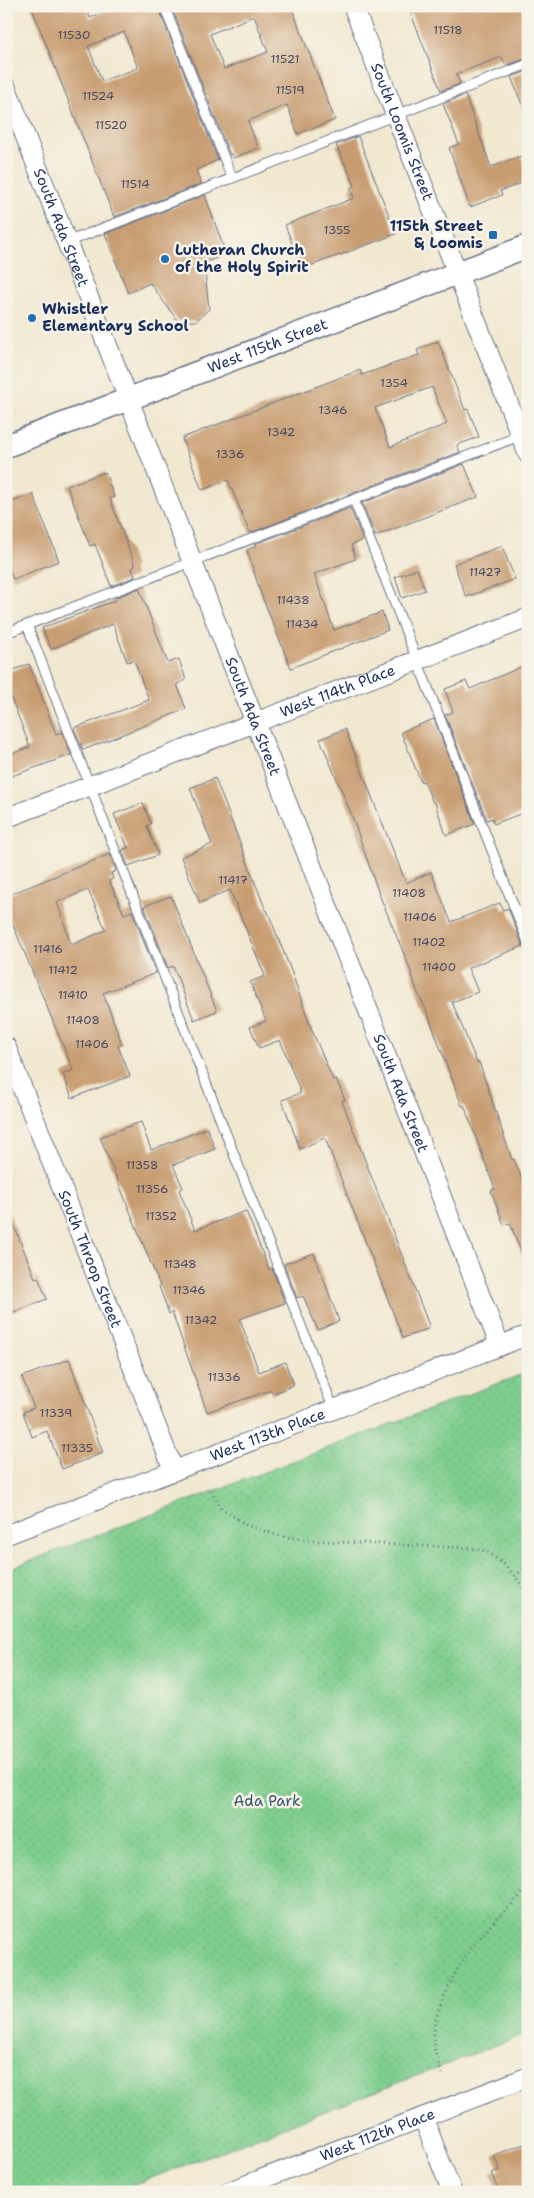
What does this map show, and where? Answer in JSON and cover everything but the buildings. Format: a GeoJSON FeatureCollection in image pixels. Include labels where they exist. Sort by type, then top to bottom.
{"type":"FeatureCollection","features":[{"type":"Feature","properties":{"kind":"street","name":"South Loomis Street"},"geometry":{"type":"LineString","coordinates":[[353,6],[457,273],[524,434],[528,454]]}},
{"type":"Feature","properties":{"kind":"street","name":"South Ada Street"},"geometry":{"type":"LineString","coordinates":[[6,87],[500,1346]]}},
{"type":"Feature","properties":{"kind":"street","name":"West 115th Street"},"geometry":{"type":"LineString","coordinates":[[6,446],[528,246]]}},
{"type":"Feature","properties":{"kind":"street","name":"West 114th Place"},"geometry":{"type":"LineString","coordinates":[[6,818],[528,618]]}},
{"type":"Feature","properties":{"kind":"street","name":"South Throop Street"},"geometry":{"type":"LineString","coordinates":[[6,1046],[174,1471]]}},
{"type":"Feature","properties":{"kind":"street","name":"West 113th Place"},"geometry":{"type":"LineString","coordinates":[[7,1533],[528,1335]]}},
{"type":"Feature","properties":{"kind":"street","name":"West 112th Place"},"geometry":{"type":"LineString","coordinates":[[228,2192],[528,2076]]}},
{"type":"Feature","properties":{"kind":"street"},"geometry":{"type":"LineString","coordinates":[[423,2117],[452,2192]]}},
{"type":"Feature","properties":{"kind":"lane"},"geometry":{"type":"LineString","coordinates":[[164,6],[232,178]]}},
{"type":"Feature","properties":{"kind":"lane"},"geometry":{"type":"LineString","coordinates":[[67,242],[528,64]]}},
{"type":"Feature","properties":{"kind":"lane"},"geometry":{"type":"LineString","coordinates":[[6,632],[524,434]]}},
{"type":"Feature","properties":{"kind":"lane"},"geometry":{"type":"LineString","coordinates":[[354,500],[528,942]]}},
{"type":"Feature","properties":{"kind":"lane"},"geometry":{"type":"LineString","coordinates":[[27,625],[334,1410]]}},
{"type":"Feature","properties":{"kind":"path"},"geometry":{"type":"LineString","coordinates":[[211,1490],[220,1507],[246,1525],[280,1536],[317,1542],[470,1548],[486,1551],[505,1566],[528,1593]]}},
{"type":"Feature","properties":{"kind":"path"},"geometry":{"type":"LineString","coordinates":[[515,1577],[528,1565]]}},
{"type":"Feature","properties":{"kind":"path"},"geometry":{"type":"LineString","coordinates":[[442,2074],[434,2042],[434,2022],[453,1974],[488,1926],[528,1888]]}},
{"type":"Feature","properties":{"kind":"green space","name":"Ada Park"},"geometry":{"type":"Polygon","coordinates":[[[528,1372],[528,2033],[115,2192],[6,2192],[6,1570],[528,1372]]]}},
{"type":"Feature","properties":{"kind":"place","name":"115th Street & Loomis"},"geometry":{"type":"Point","coordinates":[493,235]}},
{"type":"Feature","properties":{"kind":"place","name":"Lutheran Church of the Holy Spirit"},"geometry":{"type":"Point","coordinates":[165,259]}},
{"type":"Feature","properties":{"kind":"place","name":"Whistler Elementary School"},"geometry":{"type":"Point","coordinates":[32,318]}}]}
